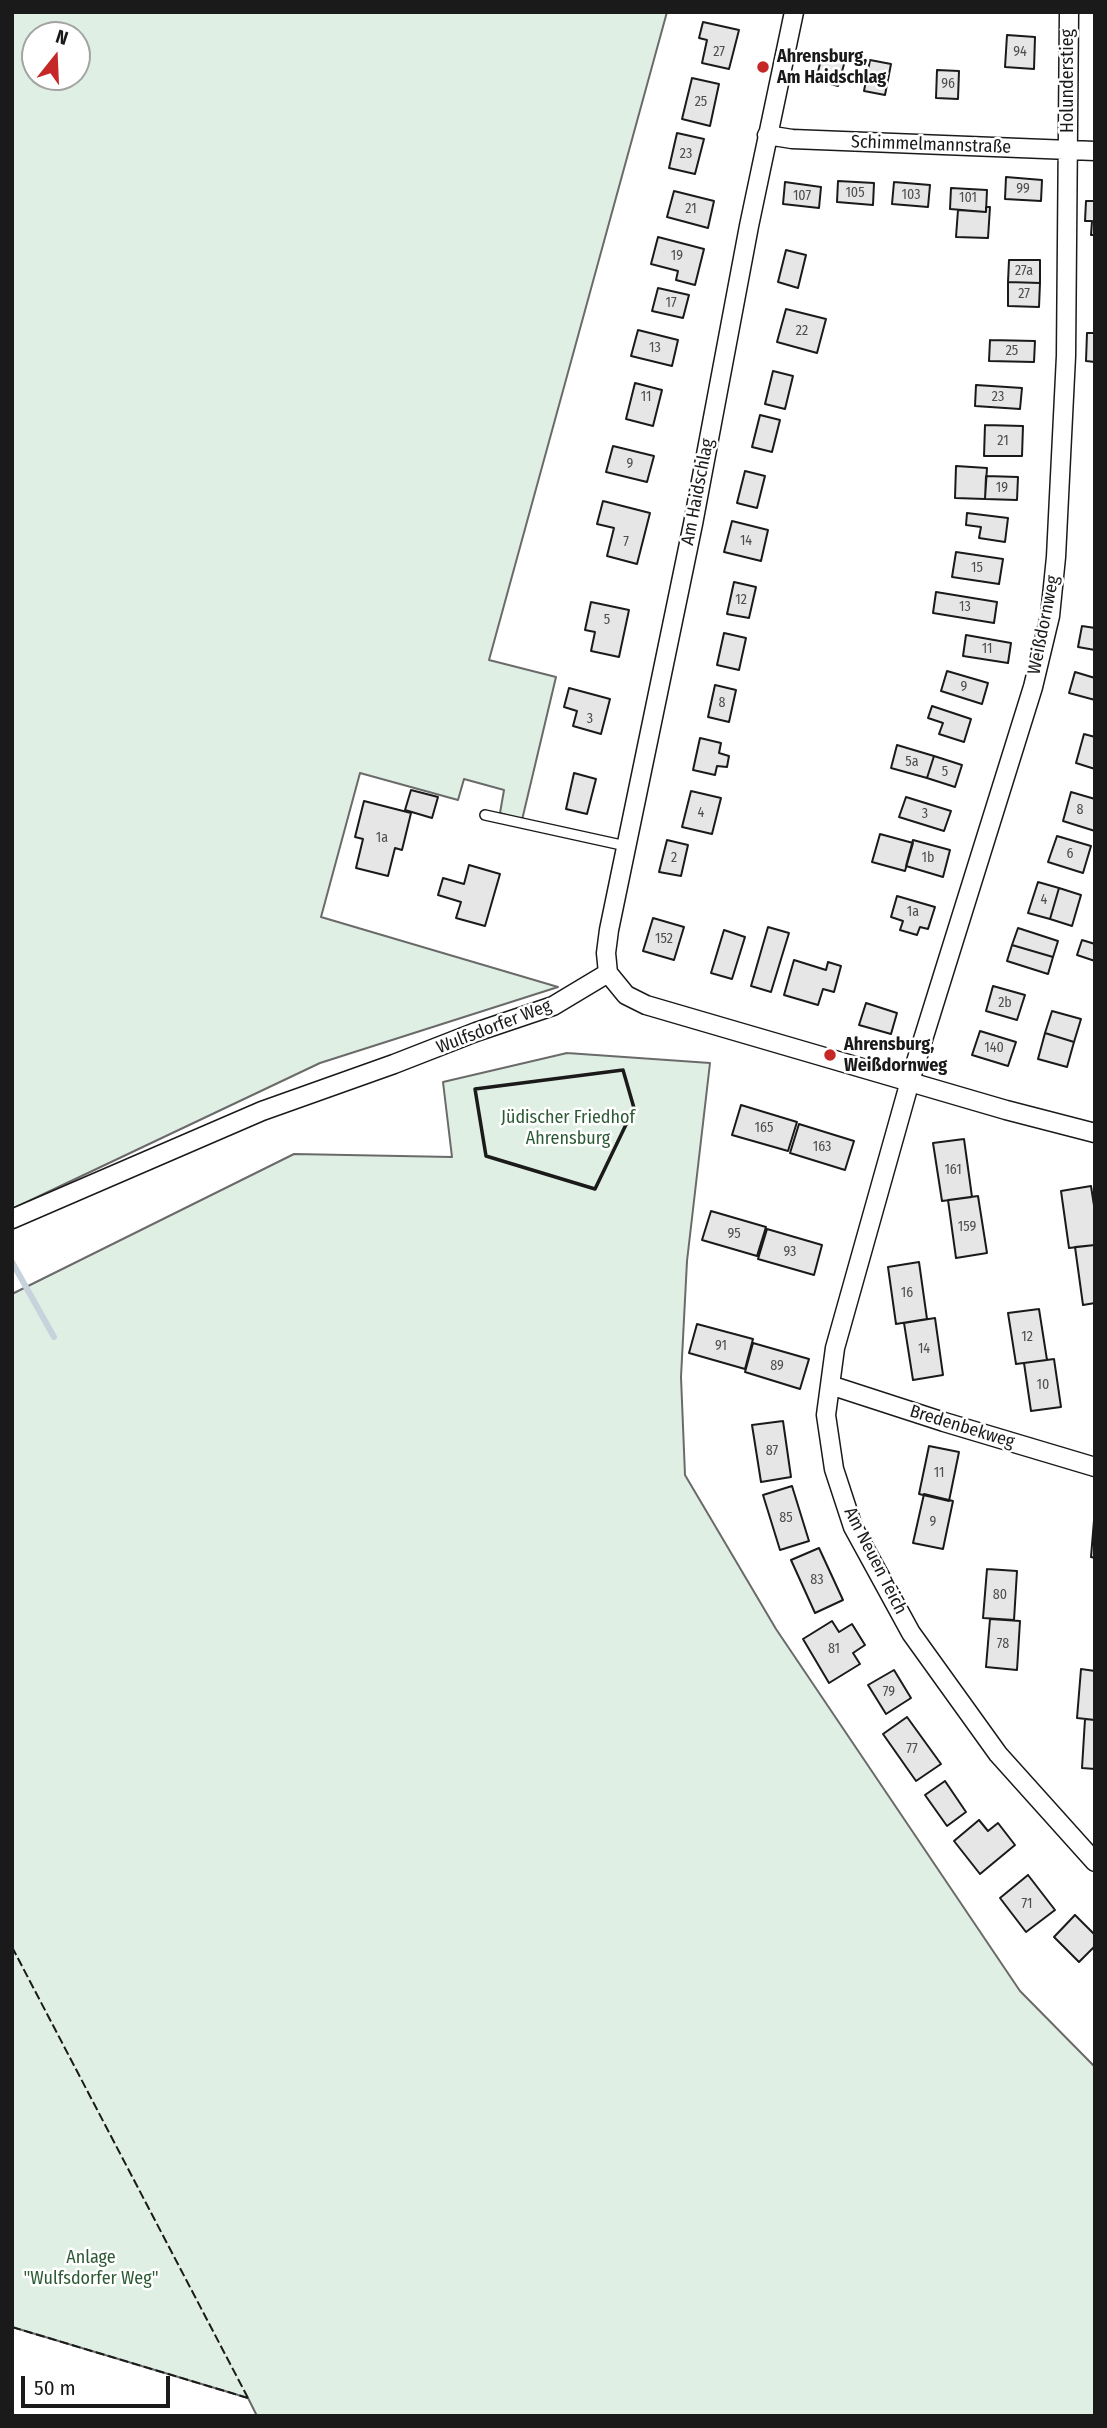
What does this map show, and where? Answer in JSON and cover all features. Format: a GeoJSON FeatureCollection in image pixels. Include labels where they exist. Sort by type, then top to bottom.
{"type":"FeatureCollection","features":[{"type":"Feature","properties":{"kind":"street","name":"Am Haidschlag"},"geometry":{"type":"LineString","coordinates":[[608,973],[606,953],[609,930],[693,524],[793,12]]}},
{"type":"Feature","properties":{"kind":"street","name":"Holunderstieg"},"geometry":{"type":"LineString","coordinates":[[1068,150],[1069,12]]}},
{"type":"Feature","properties":{"kind":"street","name":"Schimmelmannstraße"},"geometry":{"type":"LineString","coordinates":[[767,135],[792,139],[1095,151]]}},
{"type":"Feature","properties":{"kind":"street","name":"Weißdornweg"},"geometry":{"type":"LineString","coordinates":[[910,1081],[1033,687],[1050,616],[1056,557],[1066,356],[1068,150]]}},
{"type":"Feature","properties":{"kind":"street"},"geometry":{"type":"LineString","coordinates":[[608,973],[626,995],[646,1005],[1006,1110],[1095,1133]]}},
{"type":"Feature","properties":{"kind":"street","name":"Wulfsdorfer Weg"},"geometry":{"type":"LineString","coordinates":[[12,1219],[262,1111],[552,1006],[608,973]]}},
{"type":"Feature","properties":{"kind":"street","name":"Am Neuen Teich"},"geometry":{"type":"LineString","coordinates":[[910,1081],[835,1348],[826,1415],[834,1469],[853,1527],[911,1633],[998,1754],[1095,1863]]}},
{"type":"Feature","properties":{"kind":"street","name":"Bredenbekweg"},"geometry":{"type":"LineString","coordinates":[[830,1385],[1095,1467]]}},
{"type":"Feature","properties":{"kind":"lane"},"geometry":{"type":"LineString","coordinates":[[485,815],[626,846]]}},
{"type":"Feature","properties":{"kind":"green space"},"geometry":{"type":"Polygon","coordinates":[[[12,12],[667,12],[489,660],[556,677],[522,820],[500,813],[504,790],[464,779],[458,800],[360,773],[321,917],[558,987],[320,1063],[12,1209],[12,12]]]}},
{"type":"Feature","properties":{"kind":"green space"},"geometry":{"type":"Polygon","coordinates":[[[567,1053],[710,1063],[687,1261],[681,1377],[685,1475],[776,1629],[1020,1991],[1095,2067],[1095,2416],[257,2416],[248,2398],[12,2327],[12,1294],[294,1154],[452,1157],[443,1082],[567,1053]]]}},
{"type":"Feature","properties":{"kind":"building"},"geometry":{"type":"Polygon","coordinates":[[[703,22],[739,30],[729,69],[702,63],[707,40],[699,38],[703,22]]]}},
{"type":"Feature","properties":{"kind":"building"},"geometry":{"type":"Polygon","coordinates":[[[1007,35],[1035,37],[1034,69],[1005,67],[1007,35]]]}},
{"type":"Feature","properties":{"kind":"building"},"geometry":{"type":"Polygon","coordinates":[[[823,51],[846,57],[838,86],[816,80],[823,51]]]}},
{"type":"Feature","properties":{"kind":"building"},"geometry":{"type":"Polygon","coordinates":[[[870,60],[891,64],[885,95],[864,91],[870,60]]]}},
{"type":"Feature","properties":{"kind":"building"},"geometry":{"type":"Polygon","coordinates":[[[937,70],[959,71],[958,99],[936,98],[937,70]]]}},
{"type":"Feature","properties":{"kind":"building"},"geometry":{"type":"Polygon","coordinates":[[[692,78],[719,84],[710,126],[682,119],[692,78]]]}},
{"type":"Feature","properties":{"kind":"building"},"geometry":{"type":"Polygon","coordinates":[[[677,133],[704,139],[695,174],[669,168],[677,133]]]}},
{"type":"Feature","properties":{"kind":"building"},"geometry":{"type":"Polygon","coordinates":[[[1006,177],[1042,180],[1041,201],[1005,199],[1006,177]]]}},
{"type":"Feature","properties":{"kind":"building"},"geometry":{"type":"Polygon","coordinates":[[[838,181],[874,183],[873,205],[837,202],[838,181]]]}},
{"type":"Feature","properties":{"kind":"building"},"geometry":{"type":"Polygon","coordinates":[[[785,182],[821,187],[819,208],[783,204],[785,182]]]}},
{"type":"Feature","properties":{"kind":"building"},"geometry":{"type":"Polygon","coordinates":[[[894,182],[930,185],[928,207],[892,204],[894,182]]]}},
{"type":"Feature","properties":{"kind":"building"},"geometry":{"type":"Polygon","coordinates":[[[951,188],[987,190],[986,212],[950,209],[951,188]]]}},
{"type":"Feature","properties":{"kind":"building"},"geometry":{"type":"Polygon","coordinates":[[[674,191],[714,201],[708,228],[667,217],[674,191]]]}},
{"type":"Feature","properties":{"kind":"building"},"geometry":{"type":"Polygon","coordinates":[[[1086,201],[1095,201],[1095,235],[1091,235],[1092,221],[1085,221],[1086,201]]]}},
{"type":"Feature","properties":{"kind":"building"},"geometry":{"type":"Polygon","coordinates":[[[986,207],[990,207],[988,238],[956,237],[958,210],[986,212],[986,207]]]}},
{"type":"Feature","properties":{"kind":"building"},"geometry":{"type":"Polygon","coordinates":[[[658,237],[704,249],[695,285],[676,280],[678,271],[651,264],[658,237]]]}},
{"type":"Feature","properties":{"kind":"building"},"geometry":{"type":"Polygon","coordinates":[[[786,250],[806,255],[798,288],[778,282],[786,250]]]}},
{"type":"Feature","properties":{"kind":"building"},"geometry":{"type":"Polygon","coordinates":[[[1009,260],[1040,260],[1040,283],[1008,282],[1009,260]]]}},
{"type":"Feature","properties":{"kind":"building"},"geometry":{"type":"Polygon","coordinates":[[[1008,282],[1040,283],[1039,307],[1008,306],[1008,282]]]}},
{"type":"Feature","properties":{"kind":"building"},"geometry":{"type":"Polygon","coordinates":[[[658,288],[689,295],[683,318],[652,311],[658,288]]]}},
{"type":"Feature","properties":{"kind":"building"},"geometry":{"type":"Polygon","coordinates":[[[786,309],[826,319],[817,353],[777,342],[786,309]]]}},
{"type":"Feature","properties":{"kind":"building"},"geometry":{"type":"Polygon","coordinates":[[[638,330],[678,340],[672,366],[631,356],[638,330]]]}},
{"type":"Feature","properties":{"kind":"building"},"geometry":{"type":"Polygon","coordinates":[[[1087,333],[1095,333],[1095,362],[1086,361],[1087,333]]]}},
{"type":"Feature","properties":{"kind":"building"},"geometry":{"type":"Polygon","coordinates":[[[990,340],[1035,341],[1034,362],[989,361],[990,340]]]}},
{"type":"Feature","properties":{"kind":"building"},"geometry":{"type":"Polygon","coordinates":[[[773,371],[793,376],[785,409],[765,404],[773,371]]]}},
{"type":"Feature","properties":{"kind":"building"},"geometry":{"type":"Polygon","coordinates":[[[635,383],[662,390],[653,426],[626,419],[635,383]]]}},
{"type":"Feature","properties":{"kind":"building"},"geometry":{"type":"Polygon","coordinates":[[[976,385],[1022,388],[1020,409],[975,406],[976,385]]]}},
{"type":"Feature","properties":{"kind":"building"},"geometry":{"type":"Polygon","coordinates":[[[760,415],[780,420],[772,452],[752,447],[760,415]]]}},
{"type":"Feature","properties":{"kind":"building"},"geometry":{"type":"Polygon","coordinates":[[[985,425],[1023,426],[1022,456],[984,456],[985,425]]]}},
{"type":"Feature","properties":{"kind":"building"},"geometry":{"type":"Polygon","coordinates":[[[613,446],[654,456],[647,482],[606,472],[613,446]]]}},
{"type":"Feature","properties":{"kind":"building"},"geometry":{"type":"Polygon","coordinates":[[[956,466],[987,468],[985,499],[955,498],[956,466]]]}},
{"type":"Feature","properties":{"kind":"building"},"geometry":{"type":"Polygon","coordinates":[[[745,471],[765,476],[757,508],[737,503],[745,471]]]}},
{"type":"Feature","properties":{"kind":"building"},"geometry":{"type":"Polygon","coordinates":[[[986,476],[1018,477],[1017,500],[985,499],[986,476]]]}},
{"type":"Feature","properties":{"kind":"building"},"geometry":{"type":"Polygon","coordinates":[[[603,501],[650,513],[637,564],[607,556],[614,528],[597,524],[603,501]]]}},
{"type":"Feature","properties":{"kind":"building"},"geometry":{"type":"Polygon","coordinates":[[[967,513],[1008,518],[1005,542],[979,538],[981,527],[966,525],[967,513]]]}},
{"type":"Feature","properties":{"kind":"building"},"geometry":{"type":"Polygon","coordinates":[[[732,521],[768,530],[761,561],[724,552],[732,521]]]}},
{"type":"Feature","properties":{"kind":"building"},"geometry":{"type":"Polygon","coordinates":[[[956,552],[1003,559],[999,584],[952,577],[956,552]]]}},
{"type":"Feature","properties":{"kind":"building"},"geometry":{"type":"Polygon","coordinates":[[[734,582],[756,587],[749,618],[727,614],[734,582]]]}},
{"type":"Feature","properties":{"kind":"building"},"geometry":{"type":"Polygon","coordinates":[[[936,592],[997,602],[994,623],[933,613],[936,592]]]}},
{"type":"Feature","properties":{"kind":"building"},"geometry":{"type":"Polygon","coordinates":[[[591,602],[629,610],[619,657],[591,651],[595,632],[585,630],[591,602]]]}},
{"type":"Feature","properties":{"kind":"building"},"geometry":{"type":"Polygon","coordinates":[[[1082,626],[1095,628],[1095,650],[1078,647],[1082,626]]]}},
{"type":"Feature","properties":{"kind":"building"},"geometry":{"type":"Polygon","coordinates":[[[724,633],[746,638],[739,670],[717,665],[724,633]]]}},
{"type":"Feature","properties":{"kind":"building"},"geometry":{"type":"Polygon","coordinates":[[[966,635],[1011,643],[1008,663],[963,656],[966,635]]]}},
{"type":"Feature","properties":{"kind":"building"},"geometry":{"type":"Polygon","coordinates":[[[947,671],[988,683],[982,704],[941,691],[947,671]]]}},
{"type":"Feature","properties":{"kind":"building"},"geometry":{"type":"Polygon","coordinates":[[[1075,672],[1095,678],[1095,700],[1069,693],[1075,672]]]}},
{"type":"Feature","properties":{"kind":"building"},"geometry":{"type":"Polygon","coordinates":[[[715,685],[736,690],[729,722],[708,717],[715,685]]]}},
{"type":"Feature","properties":{"kind":"building"},"geometry":{"type":"Polygon","coordinates":[[[569,688],[610,699],[601,734],[573,726],[577,711],[564,707],[569,688]]]}},
{"type":"Feature","properties":{"kind":"building"},"geometry":{"type":"Polygon","coordinates":[[[932,706],[971,719],[964,742],[939,734],[943,723],[928,718],[932,706]]]}},
{"type":"Feature","properties":{"kind":"building"},"geometry":{"type":"Polygon","coordinates":[[[1084,734],[1095,737],[1095,769],[1076,763],[1084,734]]]}},
{"type":"Feature","properties":{"kind":"building"},"geometry":{"type":"Polygon","coordinates":[[[700,738],[721,743],[719,753],[729,756],[727,767],[717,766],[715,775],[693,770],[700,738]]]}},
{"type":"Feature","properties":{"kind":"building"},"geometry":{"type":"Polygon","coordinates":[[[897,745],[934,756],[927,778],[891,768],[897,745]]]}},
{"type":"Feature","properties":{"kind":"building"},"geometry":{"type":"Polygon","coordinates":[[[934,756],[962,765],[955,787],[927,778],[934,756]]]}},
{"type":"Feature","properties":{"kind":"building"},"geometry":{"type":"Polygon","coordinates":[[[574,773],[596,779],[587,814],[566,809],[574,773]]]}},
{"type":"Feature","properties":{"kind":"building"},"geometry":{"type":"Polygon","coordinates":[[[411,790],[438,797],[432,818],[405,810],[411,790]]]}},
{"type":"Feature","properties":{"kind":"building"},"geometry":{"type":"Polygon","coordinates":[[[691,791],[721,798],[712,834],[682,827],[691,791]]]}},
{"type":"Feature","properties":{"kind":"building"},"geometry":{"type":"Polygon","coordinates":[[[1071,792],[1095,799],[1095,831],[1063,821],[1071,792]]]}},
{"type":"Feature","properties":{"kind":"building"},"geometry":{"type":"Polygon","coordinates":[[[906,797],[951,811],[944,831],[899,817],[906,797]]]}},
{"type":"Feature","properties":{"kind":"building"},"geometry":{"type":"Polygon","coordinates":[[[364,801],[411,813],[402,850],[395,848],[388,876],[356,868],[363,839],[355,837],[364,801]]]}},
{"type":"Feature","properties":{"kind":"building"},"geometry":{"type":"Polygon","coordinates":[[[880,834],[913,843],[905,871],[872,862],[880,834]]]}},
{"type":"Feature","properties":{"kind":"building"},"geometry":{"type":"Polygon","coordinates":[[[1057,836],[1091,846],[1083,873],[1048,862],[1057,836]]]}},
{"type":"Feature","properties":{"kind":"building"},"geometry":{"type":"Polygon","coordinates":[[[667,840],[688,845],[681,876],[659,872],[667,840]]]}},
{"type":"Feature","properties":{"kind":"building"},"geometry":{"type":"Polygon","coordinates":[[[913,840],[950,850],[943,877],[906,866],[913,840]]]}},
{"type":"Feature","properties":{"kind":"building"},"geometry":{"type":"Polygon","coordinates":[[[469,865],[500,874],[485,926],[456,918],[461,902],[438,895],[443,878],[464,884],[469,865]]]}},
{"type":"Feature","properties":{"kind":"building"},"geometry":{"type":"Polygon","coordinates":[[[1038,882],[1059,888],[1050,919],[1028,913],[1038,882]]]}},
{"type":"Feature","properties":{"kind":"building"},"geometry":{"type":"Polygon","coordinates":[[[1059,888],[1081,895],[1072,926],[1050,919],[1059,888]]]}},
{"type":"Feature","properties":{"kind":"building"},"geometry":{"type":"Polygon","coordinates":[[[897,896],[935,907],[928,929],[920,927],[917,935],[900,930],[903,921],[891,917],[897,896]]]}},
{"type":"Feature","properties":{"kind":"building"},"geometry":{"type":"Polygon","coordinates":[[[653,918],[684,927],[674,960],[643,951],[653,918]]]}},
{"type":"Feature","properties":{"kind":"building"},"geometry":{"type":"Polygon","coordinates":[[[768,927],[789,933],[771,992],[751,986],[768,927]]]}},
{"type":"Feature","properties":{"kind":"building"},"geometry":{"type":"Polygon","coordinates":[[[1018,928],[1058,941],[1053,957],[1012,945],[1018,928]]]}},
{"type":"Feature","properties":{"kind":"building"},"geometry":{"type":"Polygon","coordinates":[[[724,930],[745,937],[732,979],[711,973],[724,930]]]}},
{"type":"Feature","properties":{"kind":"building"},"geometry":{"type":"Polygon","coordinates":[[[1082,940],[1095,944],[1095,961],[1077,955],[1082,940]]]}},
{"type":"Feature","properties":{"kind":"building"},"geometry":{"type":"Polygon","coordinates":[[[1012,945],[1053,957],[1048,974],[1007,961],[1012,945]]]}},
{"type":"Feature","properties":{"kind":"building"},"geometry":{"type":"Polygon","coordinates":[[[794,960],[826,970],[828,962],[841,966],[834,992],[823,989],[818,1005],[784,995],[794,960]]]}},
{"type":"Feature","properties":{"kind":"building"},"geometry":{"type":"Polygon","coordinates":[[[993,986],[1025,995],[1017,1020],[986,1011],[993,986]]]}},
{"type":"Feature","properties":{"kind":"building"},"geometry":{"type":"Polygon","coordinates":[[[866,1003],[897,1013],[891,1034],[859,1025],[866,1003]]]}},
{"type":"Feature","properties":{"kind":"building"},"geometry":{"type":"Polygon","coordinates":[[[1052,1011],[1081,1019],[1074,1042],[1045,1033],[1052,1011]]]}},
{"type":"Feature","properties":{"kind":"building"},"geometry":{"type":"Polygon","coordinates":[[[980,1031],[1016,1042],[1008,1066],[972,1055],[980,1031]]]}},
{"type":"Feature","properties":{"kind":"building"},"geometry":{"type":"Polygon","coordinates":[[[1045,1033],[1074,1042],[1067,1067],[1038,1059],[1045,1033]]]}},
{"type":"Feature","properties":{"kind":"building"},"geometry":{"type":"Polygon","coordinates":[[[741,1105],[797,1122],[788,1151],[732,1135],[741,1105]]]}},
{"type":"Feature","properties":{"kind":"building"},"geometry":{"type":"Polygon","coordinates":[[[799,1124],[854,1141],[845,1170],[790,1153],[799,1124]]]}},
{"type":"Feature","properties":{"kind":"building"},"geometry":{"type":"Polygon","coordinates":[[[964,1139],[972,1197],[942,1201],[933,1143],[964,1139]]]}},
{"type":"Feature","properties":{"kind":"building"},"geometry":{"type":"Polygon","coordinates":[[[1091,1186],[1095,1212],[1095,1245],[1069,1248],[1061,1191],[1091,1186]]]}},
{"type":"Feature","properties":{"kind":"building"},"geometry":{"type":"Polygon","coordinates":[[[978,1196],[987,1253],[956,1258],[948,1200],[978,1196]]]}},
{"type":"Feature","properties":{"kind":"building"},"geometry":{"type":"Polygon","coordinates":[[[711,1211],[766,1227],[757,1256],[702,1240],[711,1211]]]}},
{"type":"Feature","properties":{"kind":"building"},"geometry":{"type":"Polygon","coordinates":[[[767,1229],[822,1245],[814,1275],[758,1259],[767,1229]]]}},
{"type":"Feature","properties":{"kind":"building"},"geometry":{"type":"Polygon","coordinates":[[[1095,1245],[1095,1303],[1083,1305],[1075,1247],[1095,1245]]]}},
{"type":"Feature","properties":{"kind":"building"},"geometry":{"type":"Polygon","coordinates":[[[919,1262],[927,1319],[896,1324],[888,1267],[919,1262]]]}},
{"type":"Feature","properties":{"kind":"building"},"geometry":{"type":"Polygon","coordinates":[[[1039,1309],[1047,1360],[1016,1364],[1008,1313],[1039,1309]]]}},
{"type":"Feature","properties":{"kind":"building"},"geometry":{"type":"Polygon","coordinates":[[[935,1318],[943,1375],[913,1380],[904,1323],[935,1318]]]}},
{"type":"Feature","properties":{"kind":"building"},"geometry":{"type":"Polygon","coordinates":[[[697,1324],[753,1339],[745,1369],[689,1353],[697,1324]]]}},
{"type":"Feature","properties":{"kind":"building"},"geometry":{"type":"Polygon","coordinates":[[[753,1343],[809,1359],[800,1389],[745,1372],[753,1343]]]}},
{"type":"Feature","properties":{"kind":"building"},"geometry":{"type":"Polygon","coordinates":[[[1054,1359],[1061,1407],[1031,1411],[1024,1363],[1054,1359]]]}},
{"type":"Feature","properties":{"kind":"building"},"geometry":{"type":"Polygon","coordinates":[[[783,1421],[791,1477],[761,1482],[752,1425],[783,1421]]]}},
{"type":"Feature","properties":{"kind":"building"},"geometry":{"type":"Polygon","coordinates":[[[929,1446],[959,1452],[949,1501],[919,1494],[929,1446]]]}},
{"type":"Feature","properties":{"kind":"building"},"geometry":{"type":"Polygon","coordinates":[[[792,1486],[809,1541],[780,1550],[763,1495],[792,1486]]]}},
{"type":"Feature","properties":{"kind":"building"},"geometry":{"type":"Polygon","coordinates":[[[924,1494],[953,1501],[943,1549],[913,1543],[924,1494]]]}},
{"type":"Feature","properties":{"kind":"building"},"geometry":{"type":"Polygon","coordinates":[[[1095,1508],[1095,1558],[1091,1557],[1095,1508]]]}},
{"type":"Feature","properties":{"kind":"building"},"geometry":{"type":"Polygon","coordinates":[[[819,1548],[843,1600],[815,1613],[791,1560],[819,1548]]]}},
{"type":"Feature","properties":{"kind":"building"},"geometry":{"type":"Polygon","coordinates":[[[987,1569],[1017,1571],[1014,1620],[983,1618],[987,1569]]]}},
{"type":"Feature","properties":{"kind":"building"},"geometry":{"type":"Polygon","coordinates":[[[990,1619],[1020,1621],[1017,1670],[986,1667],[990,1619]]]}},
{"type":"Feature","properties":{"kind":"building"},"geometry":{"type":"Polygon","coordinates":[[[832,1621],[839,1632],[852,1624],[865,1645],[853,1653],[860,1664],[829,1683],[803,1639],[832,1621]]]}},
{"type":"Feature","properties":{"kind":"building"},"geometry":{"type":"Polygon","coordinates":[[[1081,1669],[1095,1671],[1095,1720],[1077,1718],[1081,1669]]]}},
{"type":"Feature","properties":{"kind":"building"},"geometry":{"type":"Polygon","coordinates":[[[894,1670],[911,1698],[886,1714],[868,1685],[894,1670]]]}},
{"type":"Feature","properties":{"kind":"building"},"geometry":{"type":"Polygon","coordinates":[[[907,1717],[941,1764],[916,1781],[883,1734],[907,1717]]]}},
{"type":"Feature","properties":{"kind":"building"},"geometry":{"type":"Polygon","coordinates":[[[1085,1719],[1095,1720],[1095,1769],[1082,1768],[1085,1719]]]}},
{"type":"Feature","properties":{"kind":"building"},"geometry":{"type":"Polygon","coordinates":[[[945,1781],[966,1812],[947,1826],[925,1795],[945,1781]]]}},
{"type":"Feature","properties":{"kind":"building"},"geometry":{"type":"Polygon","coordinates":[[[979,1820],[988,1831],[998,1823],[1015,1845],[980,1874],[954,1841],[979,1820]]]}},
{"type":"Feature","properties":{"kind":"building"},"geometry":{"type":"Polygon","coordinates":[[[1028,1875],[1055,1910],[1026,1932],[1000,1898],[1028,1875]]]}},
{"type":"Feature","properties":{"kind":"building"},"geometry":{"type":"Polygon","coordinates":[[[1075,1915],[1095,1935],[1095,1946],[1079,1962],[1054,1937],[1075,1915]]]}},
{"type":"Feature","properties":{"kind":"waterway"},"geometry":{"type":"LineString","coordinates":[[12,1262],[54,1337]]}},
{"type":"Feature","properties":{"kind":"fence"},"geometry":{"type":"LineString","coordinates":[[12,1947],[248,2398]]}},
{"type":"Feature","properties":{"kind":"fence"},"geometry":{"type":"LineString","coordinates":[[12,2327],[248,2398]]}},
{"type":"Feature","properties":{"kind":"wall"},"geometry":{"type":"LineString","coordinates":[[623,1070],[634,1108],[595,1189],[486,1156],[475,1089],[623,1070]]}},
{"type":"Feature","properties":{"kind":"place","name":"Ahrensburg, Am Haidschlag"},"geometry":{"type":"Point","coordinates":[763,67]}},
{"type":"Feature","properties":{"kind":"place","name":"Ahrensburg, Weißdornweg"},"geometry":{"type":"Point","coordinates":[830,1055]}},
{"type":"Feature","properties":{"kind":"park label","name":"Jüdischer Friedhof Ahrensburg"},"geometry":{"type":"Point","coordinates":[568,1128]}},
{"type":"Feature","properties":{"kind":"park label","name":"Anlage \"Wulfsdorfer Weg\""},"geometry":{"type":"Point","coordinates":[91,2268]}}]}
